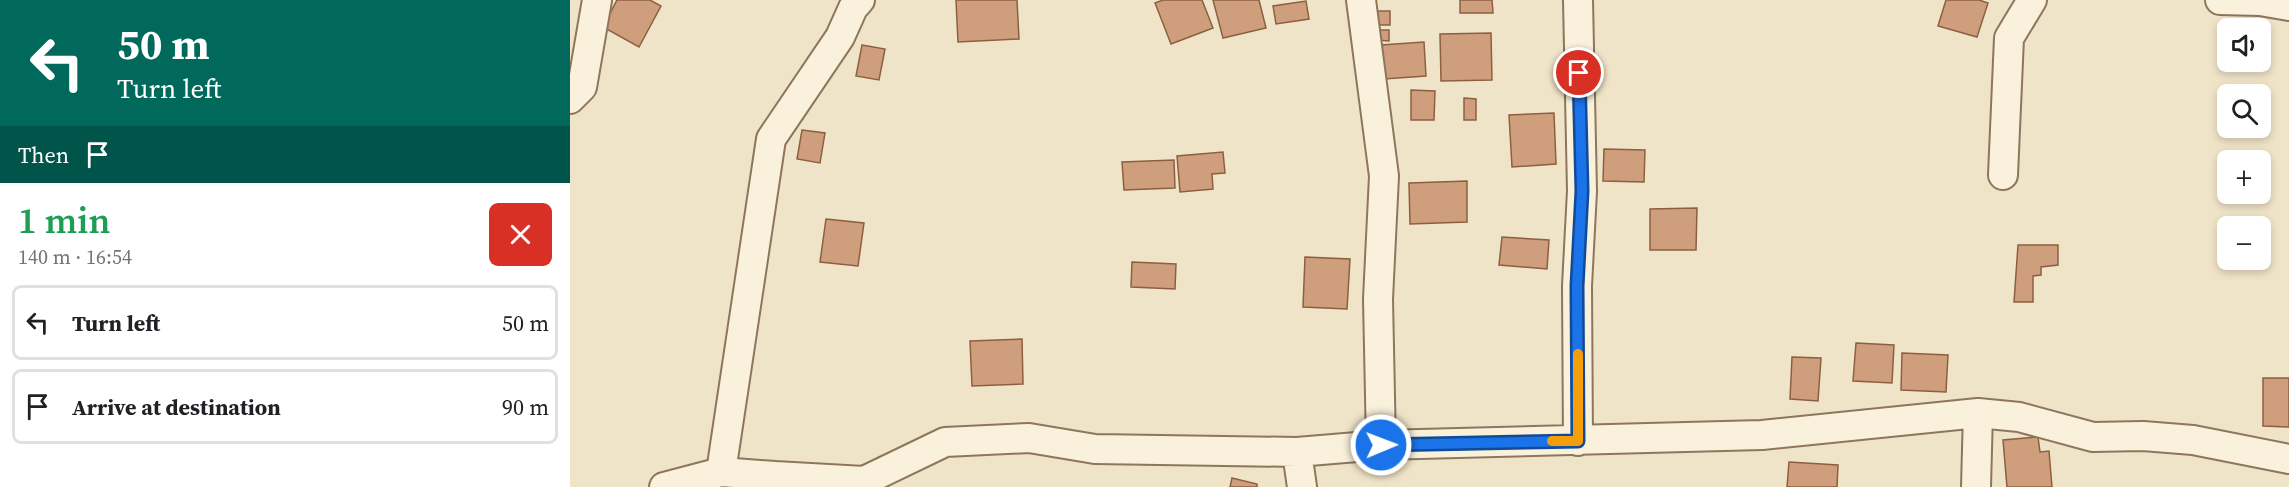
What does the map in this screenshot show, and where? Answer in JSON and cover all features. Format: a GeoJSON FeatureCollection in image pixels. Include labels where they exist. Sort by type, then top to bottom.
{"type":"FeatureCollection","features":[{"type":"Feature","properties":{"kind":"street"},"geometry":{"type":"LineString","coordinates":[[570,99],[582,87],[597,0]]}},
{"type":"Feature","properties":{"kind":"street"},"geometry":{"type":"LineString","coordinates":[[721,472],[771,139],[840,38],[853,8],[860,0]]}},
{"type":"Feature","properties":{"kind":"street"},"geometry":{"type":"LineString","coordinates":[[1361,0],[1384,176],[1378,299],[1381,445]]}},
{"type":"Feature","properties":{"kind":"street"},"geometry":{"type":"LineString","coordinates":[[1578,0],[1582,191],[1577,286],[1578,441]]}},
{"type":"Feature","properties":{"kind":"street"},"geometry":{"type":"LineString","coordinates":[[2003,175],[2009,38],[2016,12],[2032,0]]}},
{"type":"Feature","properties":{"kind":"street"},"geometry":{"type":"LineString","coordinates":[[2220,0],[2260,1],[2289,6]]}},
{"type":"Feature","properties":{"kind":"street"},"geometry":{"type":"LineString","coordinates":[[664,487],[721,472],[775,481],[864,481],[945,442],[1029,438],[1095,448],[1297,452],[1381,445],[1762,435],[1978,413],[2019,417],[2093,437],[2143,436],[2193,440],[2289,459]]}},
{"type":"Feature","properties":{"kind":"street"},"geometry":{"type":"LineString","coordinates":[[1976,487],[1978,413]]}},
{"type":"Feature","properties":{"kind":"street"},"geometry":{"type":"LineString","coordinates":[[1297,452],[1302,487]]}},
{"type":"Feature","properties":{"kind":"building"},"geometry":{"type":"Polygon","coordinates":[[[617,0],[650,0],[661,6],[639,47],[603,27],[617,0]]]}},
{"type":"Feature","properties":{"kind":"building"},"geometry":{"type":"Polygon","coordinates":[[[956,0],[1017,0],[1019,39],[958,42],[956,0]]]}},
{"type":"Feature","properties":{"kind":"building"},"geometry":{"type":"Polygon","coordinates":[[[1163,0],[1202,0],[1213,28],[1171,44],[1155,3],[1163,0]]]}},
{"type":"Feature","properties":{"kind":"building"},"geometry":{"type":"Polygon","coordinates":[[[1213,0],[1259,0],[1266,28],[1223,38],[1213,0]]]}},
{"type":"Feature","properties":{"kind":"building"},"geometry":{"type":"Polygon","coordinates":[[[1460,0],[1492,0],[1493,13],[1460,13],[1460,0]]]}},
{"type":"Feature","properties":{"kind":"building"},"geometry":{"type":"Polygon","coordinates":[[[1946,0],[1979,0],[1988,3],[1977,37],[1938,26],[1946,0]]]}},
{"type":"Feature","properties":{"kind":"building"},"geometry":{"type":"Polygon","coordinates":[[[1306,1],[1309,19],[1276,24],[1273,6],[1306,1]]]}},
{"type":"Feature","properties":{"kind":"building"},"geometry":{"type":"Polygon","coordinates":[[[1373,11],[1390,11],[1390,25],[1373,25],[1373,11]]]}},
{"type":"Feature","properties":{"kind":"building"},"geometry":{"type":"Polygon","coordinates":[[[1377,30],[1389,30],[1389,41],[1376,40],[1377,30]]]}},
{"type":"Feature","properties":{"kind":"building"},"geometry":{"type":"Polygon","coordinates":[[[1491,33],[1492,80],[1441,81],[1440,34],[1491,33]]]}},
{"type":"Feature","properties":{"kind":"building"},"geometry":{"type":"Polygon","coordinates":[[[1424,42],[1426,76],[1384,79],[1381,45],[1424,42]]]}},
{"type":"Feature","properties":{"kind":"building"},"geometry":{"type":"Polygon","coordinates":[[[862,45],[885,49],[879,80],[856,76],[862,45]]]}},
{"type":"Feature","properties":{"kind":"building"},"geometry":{"type":"Polygon","coordinates":[[[1411,90],[1435,91],[1434,120],[1411,120],[1411,90]]]}},
{"type":"Feature","properties":{"kind":"building"},"geometry":{"type":"Polygon","coordinates":[[[1464,98],[1476,99],[1476,120],[1464,120],[1464,98]]]}},
{"type":"Feature","properties":{"kind":"building"},"geometry":{"type":"Polygon","coordinates":[[[1554,113],[1556,164],[1512,167],[1509,115],[1554,113]]]}},
{"type":"Feature","properties":{"kind":"building"},"geometry":{"type":"Polygon","coordinates":[[[802,130],[825,133],[820,163],[797,159],[802,130]]]}},
{"type":"Feature","properties":{"kind":"building"},"geometry":{"type":"Polygon","coordinates":[[[1604,149],[1645,150],[1644,182],[1603,181],[1604,149]]]}},
{"type":"Feature","properties":{"kind":"building"},"geometry":{"type":"Polygon","coordinates":[[[1223,152],[1225,173],[1212,174],[1213,189],[1180,192],[1177,156],[1223,152]]]}},
{"type":"Feature","properties":{"kind":"building"},"geometry":{"type":"Polygon","coordinates":[[[1174,160],[1175,188],[1124,190],[1122,162],[1174,160]]]}},
{"type":"Feature","properties":{"kind":"building"},"geometry":{"type":"Polygon","coordinates":[[[1467,181],[1467,222],[1410,224],[1409,183],[1467,181]]]}},
{"type":"Feature","properties":{"kind":"building"},"geometry":{"type":"Polygon","coordinates":[[[1697,208],[1696,250],[1650,250],[1650,209],[1697,208]]]}},
{"type":"Feature","properties":{"kind":"building"},"geometry":{"type":"Polygon","coordinates":[[[826,219],[864,223],[858,266],[820,262],[826,219]]]}},
{"type":"Feature","properties":{"kind":"building"},"geometry":{"type":"Polygon","coordinates":[[[1502,237],[1549,240],[1547,269],[1499,265],[1502,237]]]}},
{"type":"Feature","properties":{"kind":"building"},"geometry":{"type":"Polygon","coordinates":[[[2018,245],[2058,245],[2058,265],[2041,267],[2041,275],[2033,276],[2033,302],[2014,302],[2018,245]]]}},
{"type":"Feature","properties":{"kind":"building"},"geometry":{"type":"Polygon","coordinates":[[[1305,257],[1350,259],[1347,309],[1303,307],[1305,257]]]}},
{"type":"Feature","properties":{"kind":"building"},"geometry":{"type":"Polygon","coordinates":[[[1132,262],[1176,264],[1175,289],[1131,287],[1132,262]]]}},
{"type":"Feature","properties":{"kind":"building"},"geometry":{"type":"Polygon","coordinates":[[[1022,339],[1023,384],[972,386],[970,341],[1022,339]]]}},
{"type":"Feature","properties":{"kind":"building"},"geometry":{"type":"Polygon","coordinates":[[[1856,343],[1894,345],[1892,383],[1853,381],[1856,343]]]}},
{"type":"Feature","properties":{"kind":"building"},"geometry":{"type":"Polygon","coordinates":[[[1902,353],[1948,355],[1946,392],[1901,390],[1902,353]]]}},
{"type":"Feature","properties":{"kind":"building"},"geometry":{"type":"Polygon","coordinates":[[[1792,357],[1821,358],[1818,401],[1790,399],[1792,357]]]}},
{"type":"Feature","properties":{"kind":"building"},"geometry":{"type":"Polygon","coordinates":[[[2263,378],[2289,378],[2289,427],[2263,426],[2263,378]]]}},
{"type":"Feature","properties":{"kind":"building"},"geometry":{"type":"Polygon","coordinates":[[[2038,437],[2040,452],[2049,451],[2052,487],[2007,487],[2003,440],[2038,437]]]}},
{"type":"Feature","properties":{"kind":"building"},"geometry":{"type":"Polygon","coordinates":[[[1789,462],[1838,465],[1837,487],[1787,487],[1789,462]]]}},
{"type":"Feature","properties":{"kind":"building"},"geometry":{"type":"Polygon","coordinates":[[[1232,478],[1257,484],[1257,487],[1230,487],[1232,478]]]}},
{"type":"Feature","properties":{"kind":"slow traffic"},"geometry":{"type":"LineString","coordinates":[[1552,441],[1578,441],[1578,354]]}},
{"type":"Feature","properties":{"kind":"route"},"geometry":{"type":"LineString","coordinates":[[1381,445],[1578,441],[1577,286],[1582,191],[1579,73]]}}]}
